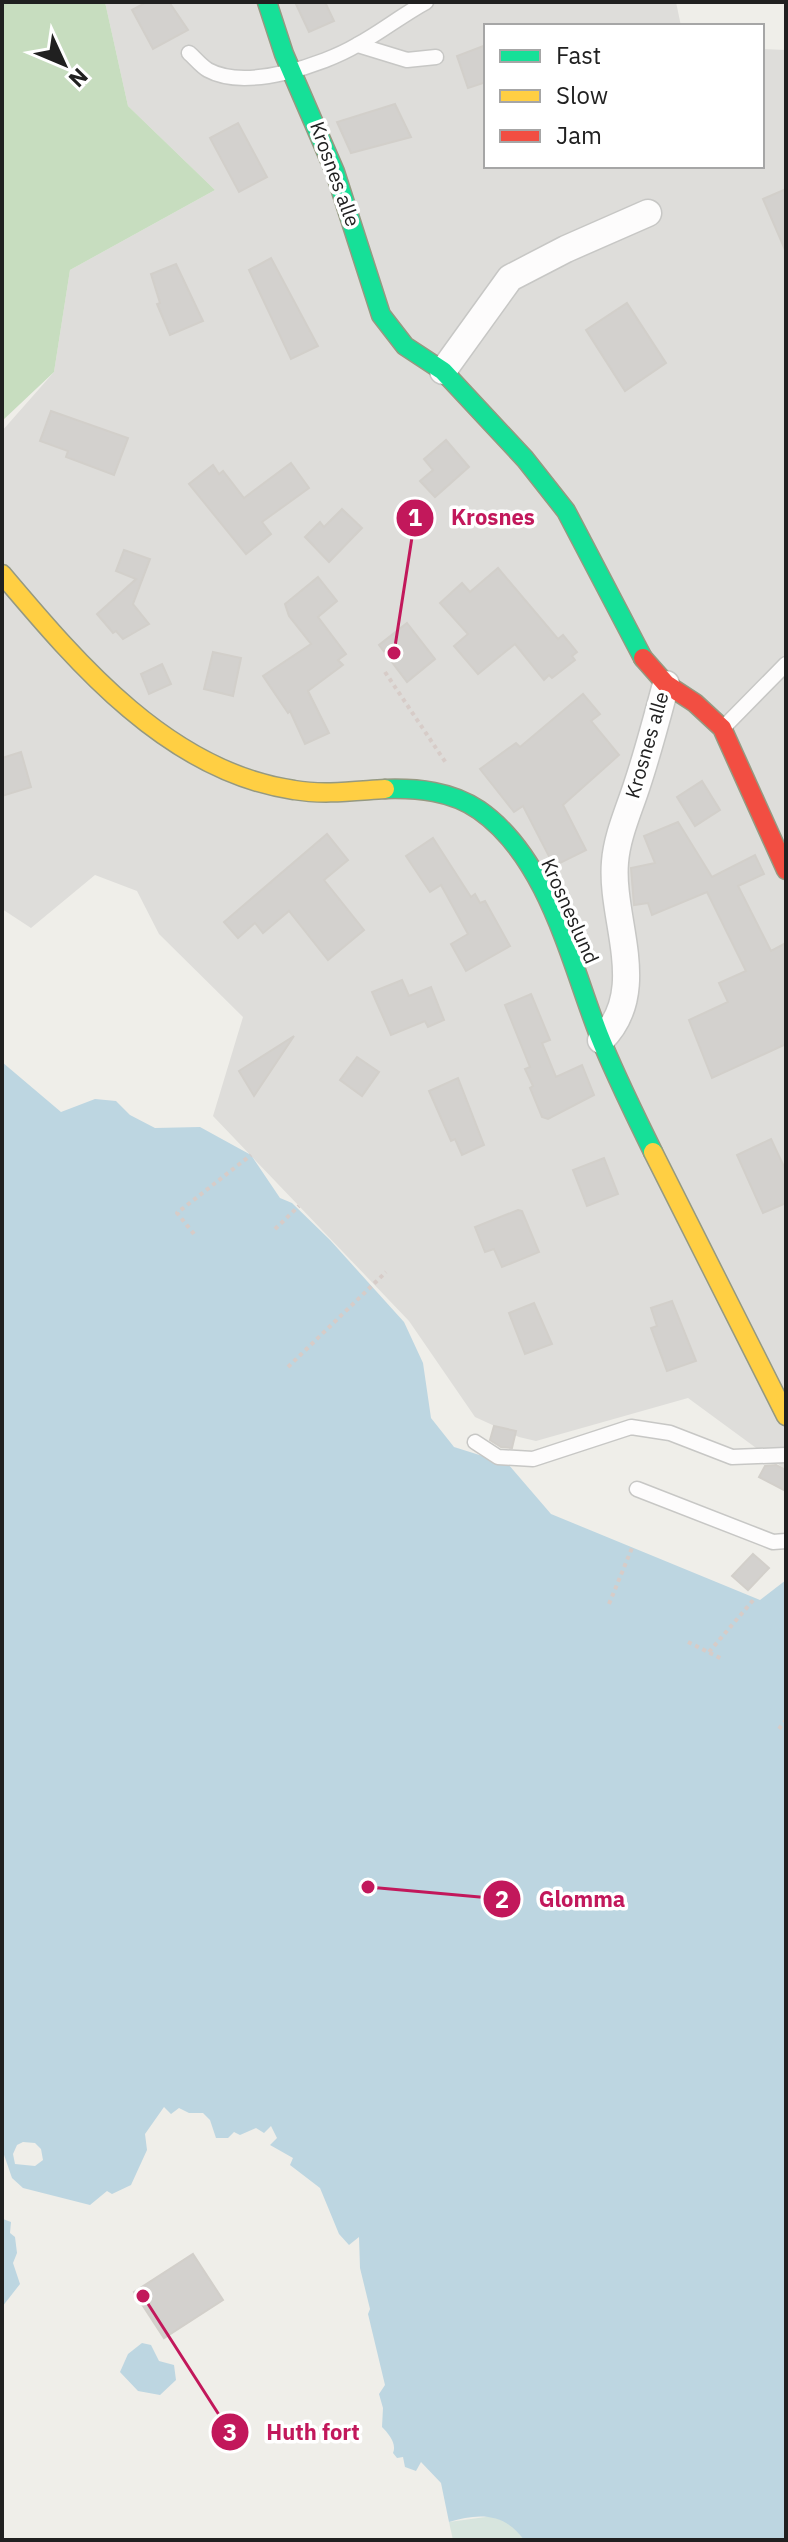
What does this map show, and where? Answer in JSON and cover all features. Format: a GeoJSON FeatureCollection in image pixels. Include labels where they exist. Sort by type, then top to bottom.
{"type":"FeatureCollection","features":[{"type":"Feature","properties":{"kind":"street","name":"Krosnes alle"},"geometry":{"type":"LineString","coordinates":[[267,2],[340,185],[381,315],[405,346],[443,371],[525,459],[566,511],[627,633],[643,658],[666,684],[618,847],[615,881],[627,971],[615,1018],[601,1040]]}},
{"type":"Feature","properties":{"kind":"street"},"geometry":{"type":"LineString","coordinates":[[443,371],[510,278],[648,213]]}},
{"type":"Feature","properties":{"kind":"street","name":"Krosneslund"},"geometry":{"type":"LineString","coordinates":[[2,574],[80,663],[161,731],[204,759],[265,784],[293,791],[344,793],[413,788],[447,794],[481,812],[520,854],[544,899],[601,1040],[695,1240],[786,1416]]}},
{"type":"Feature","properties":{"kind":"street"},"geometry":{"type":"LineString","coordinates":[[666,684],[695,703],[722,728],[778,827],[786,870]]}},
{"type":"Feature","properties":{"kind":"lane"},"geometry":{"type":"LineString","coordinates":[[189,53],[208,70],[222,73],[249,76],[294,72],[358,45],[426,2]]}},
{"type":"Feature","properties":{"kind":"lane"},"geometry":{"type":"LineString","coordinates":[[358,45],[407,60],[436,57]]}},
{"type":"Feature","properties":{"kind":"lane"},"geometry":{"type":"LineString","coordinates":[[722,728],[786,664]]}},
{"type":"Feature","properties":{"kind":"lane"},"geometry":{"type":"LineString","coordinates":[[475,1442],[498,1457],[533,1459],[631,1427],[670,1433],[732,1457],[786,1455]]}},
{"type":"Feature","properties":{"kind":"lane"},"geometry":{"type":"LineString","coordinates":[[637,1489],[773,1542],[786,1541]]}},
{"type":"Feature","properties":{"kind":"path"},"geometry":{"type":"LineString","coordinates":[[385,672],[455,777],[457,782],[447,794]]}},
{"type":"Feature","properties":{"kind":"path"},"geometry":{"type":"LineString","coordinates":[[194,1234],[177,1213],[251,1155]]}},
{"type":"Feature","properties":{"kind":"path"},"geometry":{"type":"LineString","coordinates":[[275,1229],[299,1206]]}},
{"type":"Feature","properties":{"kind":"path"},"geometry":{"type":"LineString","coordinates":[[288,1367],[386,1272]]}},
{"type":"Feature","properties":{"kind":"path"},"geometry":{"type":"LineString","coordinates":[[609,1604],[632,1548]]}},
{"type":"Feature","properties":{"kind":"path"},"geometry":{"type":"LineString","coordinates":[[709,1652],[755,1598]]}},
{"type":"Feature","properties":{"kind":"path"},"geometry":{"type":"LineString","coordinates":[[688,1642],[722,1659]]}},
{"type":"Feature","properties":{"kind":"path"},"geometry":{"type":"LineString","coordinates":[[779,1729],[786,1720]]}},
{"type":"Feature","properties":{"kind":"shaded area"},"geometry":{"type":"Polygon","coordinates":[[[105,2],[676,2],[681,24],[484,24],[484,168],[764,168],[764,49],[786,50],[786,1470],[688,1398],[536,1441],[519,1437],[475,1417],[409,1321],[213,1116],[243,1017],[159,934],[137,891],[95,875],[31,928],[2,909],[2,431],[54,372],[70,270],[215,190],[128,106],[105,2]]]}},
{"type":"Feature","properties":{"kind":"shaded area"},"geometry":{"type":"Polygon","coordinates":[[[493,2516],[513,2525],[524,2540],[453,2540],[449,2522],[493,2516]]]}},
{"type":"Feature","properties":{"kind":"green space"},"geometry":{"type":"Polygon","coordinates":[[[2,2],[105,2],[128,106],[215,190],[70,270],[54,372],[2,421],[2,2]]]}},
{"type":"Feature","properties":{"kind":"water"},"geometry":{"type":"Polygon","coordinates":[[[2,1062],[61,1112],[95,1099],[116,1101],[130,1115],[155,1128],[200,1127],[251,1155],[280,1198],[292,1203],[330,1240],[404,1322],[423,1363],[431,1418],[454,1447],[508,1464],[551,1514],[760,1600],[786,1580],[786,2540],[524,2540],[517,2531],[500,2520],[471,2517],[449,2522],[441,2483],[421,2462],[416,2471],[405,2467],[403,2457],[397,2458],[393,2453],[393,2443],[382,2427],[383,2408],[379,2394],[385,2385],[368,2314],[370,2309],[360,2268],[359,2237],[349,2245],[339,2234],[320,2188],[290,2165],[293,2158],[270,2145],[277,2138],[271,2126],[264,2133],[256,2128],[240,2135],[234,2132],[228,2138],[216,2138],[210,2120],[203,2113],[189,2113],[179,2108],[171,2114],[164,2107],[145,2134],[147,2150],[131,2185],[112,2194],[107,2191],[90,2205],[23,2188],[12,2178],[2,2149],[2,1062]],[[35,2143],[17,2145],[13,2154],[15,2164],[35,2166],[43,2160],[41,2149],[35,2143]]]}},
{"type":"Feature","properties":{"kind":"water"},"geometry":{"type":"Polygon","coordinates":[[[3,2219],[11,2222],[10,2233],[15,2237],[17,2253],[13,2263],[20,2284],[2,2307],[3,2219]]]}},
{"type":"Feature","properties":{"kind":"water"},"geometry":{"type":"Polygon","coordinates":[[[142,2343],[151,2345],[159,2361],[174,2365],[176,2380],[160,2395],[138,2391],[120,2372],[128,2354],[142,2343]]]}},
{"type":"Feature","properties":{"kind":"building"},"geometry":{"type":"Polygon","coordinates":[[[147,2],[169,2],[188,30],[153,49],[132,10],[147,2]]]}},
{"type":"Feature","properties":{"kind":"building"},"geometry":{"type":"Polygon","coordinates":[[[295,2],[325,2],[334,21],[309,32],[295,2]]]}},
{"type":"Feature","properties":{"kind":"building"},"geometry":{"type":"Polygon","coordinates":[[[484,46],[484,83],[468,88],[457,56],[484,46]]]}},
{"type":"Feature","properties":{"kind":"building"},"geometry":{"type":"Polygon","coordinates":[[[395,104],[411,137],[351,153],[337,122],[395,104]]]}},
{"type":"Feature","properties":{"kind":"building"},"geometry":{"type":"Polygon","coordinates":[[[238,123],[267,177],[239,192],[210,138],[238,123]]]}},
{"type":"Feature","properties":{"kind":"building"},"geometry":{"type":"Polygon","coordinates":[[[786,189],[786,252],[763,199],[786,189]]]}},
{"type":"Feature","properties":{"kind":"building"},"geometry":{"type":"Polygon","coordinates":[[[271,258],[318,346],[291,359],[249,270],[271,258]]]}},
{"type":"Feature","properties":{"kind":"building"},"geometry":{"type":"Polygon","coordinates":[[[176,264],[203,321],[170,335],[157,304],[160,303],[151,274],[176,264]]]}},
{"type":"Feature","properties":{"kind":"building"},"geometry":{"type":"Polygon","coordinates":[[[627,303],[666,363],[625,391],[586,330],[627,303]]]}},
{"type":"Feature","properties":{"kind":"building"},"geometry":{"type":"Polygon","coordinates":[[[51,411],[128,438],[114,475],[66,457],[68,451],[40,441],[51,411]]]}},
{"type":"Feature","properties":{"kind":"building"},"geometry":{"type":"Polygon","coordinates":[[[446,440],[469,467],[435,497],[420,481],[433,470],[424,459],[446,440]]]}},
{"type":"Feature","properties":{"kind":"building"},"geometry":{"type":"Polygon","coordinates":[[[291,463],[309,488],[262,522],[271,534],[246,554],[189,484],[213,465],[219,474],[223,471],[244,498],[291,463]]]}},
{"type":"Feature","properties":{"kind":"building"},"geometry":{"type":"Polygon","coordinates":[[[342,509],[362,528],[329,562],[305,537],[320,522],[324,527],[342,509]]]}},
{"type":"Feature","properties":{"kind":"building"},"geometry":{"type":"Polygon","coordinates":[[[124,550],[150,559],[133,604],[149,624],[123,639],[116,631],[113,633],[97,614],[136,579],[116,571],[124,550]]]}},
{"type":"Feature","properties":{"kind":"building"},"geometry":{"type":"Polygon","coordinates":[[[498,568],[558,639],[563,635],[577,652],[572,656],[575,660],[552,678],[549,675],[544,680],[515,644],[478,674],[454,646],[468,634],[440,603],[462,583],[470,592],[498,568]]]}},
{"type":"Feature","properties":{"kind":"building"},"geometry":{"type":"Polygon","coordinates":[[[318,577],[337,601],[318,617],[346,654],[338,660],[343,665],[308,691],[329,733],[305,744],[290,711],[288,713],[263,676],[311,644],[289,616],[285,604],[318,577]]]}},
{"type":"Feature","properties":{"kind":"building"},"geometry":{"type":"Polygon","coordinates":[[[407,623],[435,659],[407,682],[379,645],[407,623]]]}},
{"type":"Feature","properties":{"kind":"building"},"geometry":{"type":"Polygon","coordinates":[[[213,652],[241,658],[233,696],[204,689],[213,652]]]}},
{"type":"Feature","properties":{"kind":"building"},"geometry":{"type":"Polygon","coordinates":[[[162,664],[171,684],[149,694],[141,674],[162,664]]]}},
{"type":"Feature","properties":{"kind":"building"},"geometry":{"type":"Polygon","coordinates":[[[583,694],[600,714],[591,721],[619,755],[563,805],[586,850],[554,866],[523,806],[514,812],[480,769],[516,743],[520,747],[583,694]]]}},
{"type":"Feature","properties":{"kind":"building"},"geometry":{"type":"Polygon","coordinates":[[[21,752],[31,787],[2,796],[2,758],[21,752]]]}},
{"type":"Feature","properties":{"kind":"building"},"geometry":{"type":"Polygon","coordinates":[[[702,781],[720,810],[695,826],[677,797],[702,781]]]}},
{"type":"Feature","properties":{"kind":"building"},"geometry":{"type":"Polygon","coordinates":[[[678,822],[712,877],[755,855],[764,874],[738,886],[771,951],[786,943],[786,1044],[712,1078],[689,1020],[728,1002],[719,983],[746,971],[707,892],[652,915],[648,903],[634,905],[631,868],[655,863],[644,836],[678,822]]]}},
{"type":"Feature","properties":{"kind":"building"},"geometry":{"type":"Polygon","coordinates":[[[327,834],[348,860],[324,880],[364,930],[328,960],[289,911],[263,933],[255,923],[238,938],[224,922],[327,834]]]}},
{"type":"Feature","properties":{"kind":"building"},"geometry":{"type":"Polygon","coordinates":[[[433,838],[471,897],[475,894],[480,903],[485,901],[510,946],[466,971],[451,944],[468,934],[441,885],[430,892],[406,856],[433,838]]]}},
{"type":"Feature","properties":{"kind":"building"},"geometry":{"type":"Polygon","coordinates":[[[402,980],[409,996],[431,987],[444,1020],[428,1027],[425,1021],[391,1035],[372,992],[402,980]]]}},
{"type":"Feature","properties":{"kind":"building"},"geometry":{"type":"Polygon","coordinates":[[[531,994],[550,1040],[542,1043],[556,1077],[582,1065],[594,1095],[548,1119],[542,1117],[530,1088],[533,1086],[525,1069],[530,1067],[505,1005],[531,994]]]}},
{"type":"Feature","properties":{"kind":"building"},"geometry":{"type":"Polygon","coordinates":[[[294,1036],[254,1096],[239,1071],[294,1036]]]}},
{"type":"Feature","properties":{"kind":"building"},"geometry":{"type":"Polygon","coordinates":[[[357,1057],[379,1072],[362,1096],[340,1080],[357,1057]]]}},
{"type":"Feature","properties":{"kind":"building"},"geometry":{"type":"Polygon","coordinates":[[[458,1078],[484,1145],[462,1155],[455,1139],[451,1141],[429,1091],[458,1078]]]}},
{"type":"Feature","properties":{"kind":"building"},"geometry":{"type":"Polygon","coordinates":[[[771,1139],[786,1171],[786,1203],[763,1213],[737,1155],[771,1139]]]}},
{"type":"Feature","properties":{"kind":"building"},"geometry":{"type":"Polygon","coordinates":[[[604,1158],[618,1194],[587,1206],[573,1170],[604,1158]]]}},
{"type":"Feature","properties":{"kind":"building"},"geometry":{"type":"Polygon","coordinates":[[[522,1211],[539,1252],[502,1267],[494,1249],[485,1252],[475,1227],[522,1211]]]}},
{"type":"Feature","properties":{"kind":"building"},"geometry":{"type":"Polygon","coordinates":[[[672,1301],[696,1361],[667,1371],[651,1328],[657,1326],[651,1308],[672,1301]]]}},
{"type":"Feature","properties":{"kind":"building"},"geometry":{"type":"Polygon","coordinates":[[[534,1303],[552,1344],[525,1354],[509,1313],[534,1303]]]}},
{"type":"Feature","properties":{"kind":"building"},"geometry":{"type":"Polygon","coordinates":[[[494,1426],[516,1431],[512,1448],[501,1447],[490,1440],[494,1426]]]}},
{"type":"Feature","properties":{"kind":"building"},"geometry":{"type":"Polygon","coordinates":[[[776,1465],[786,1470],[786,1491],[759,1477],[765,1466],[776,1465]]]}},
{"type":"Feature","properties":{"kind":"building"},"geometry":{"type":"Polygon","coordinates":[[[753,1554],[769,1568],[748,1590],[732,1576],[753,1554]]]}},
{"type":"Feature","properties":{"kind":"building"},"geometry":{"type":"Polygon","coordinates":[[[193,2254],[223,2300],[164,2338],[134,2292],[193,2254]]]}},
{"type":"Feature","properties":{"kind":"traffic: fast"},"geometry":{"type":"LineString","coordinates":[[267,2],[284,54],[335,172],[381,315],[405,346],[443,371],[525,459],[566,511],[643,658]]}},
{"type":"Feature","properties":{"kind":"traffic: fast"},"geometry":{"type":"LineString","coordinates":[[385,789],[434,792],[468,804],[503,830],[523,855],[554,913],[605,1050],[653,1152]]}},
{"type":"Feature","properties":{"kind":"traffic: slow"},"geometry":{"type":"LineString","coordinates":[[2,574],[95,677],[130,709],[206,761],[249,779],[294,790],[385,789]]}},
{"type":"Feature","properties":{"kind":"traffic: slow"},"geometry":{"type":"LineString","coordinates":[[653,1152],[786,1416]]}},
{"type":"Feature","properties":{"kind":"traffic: jam"},"geometry":{"type":"LineString","coordinates":[[643,658],[666,684],[695,703],[722,728],[786,870]]}},
{"type":"Feature","properties":{"kind":"place","name":"Krosnes"},"geometry":{"type":"Point","coordinates":[394,653]}},
{"type":"Feature","properties":{"kind":"place","name":"Glomma"},"geometry":{"type":"Point","coordinates":[368,1887]}},
{"type":"Feature","properties":{"kind":"place","name":"Huth fort"},"geometry":{"type":"Point","coordinates":[143,2296]}}]}
